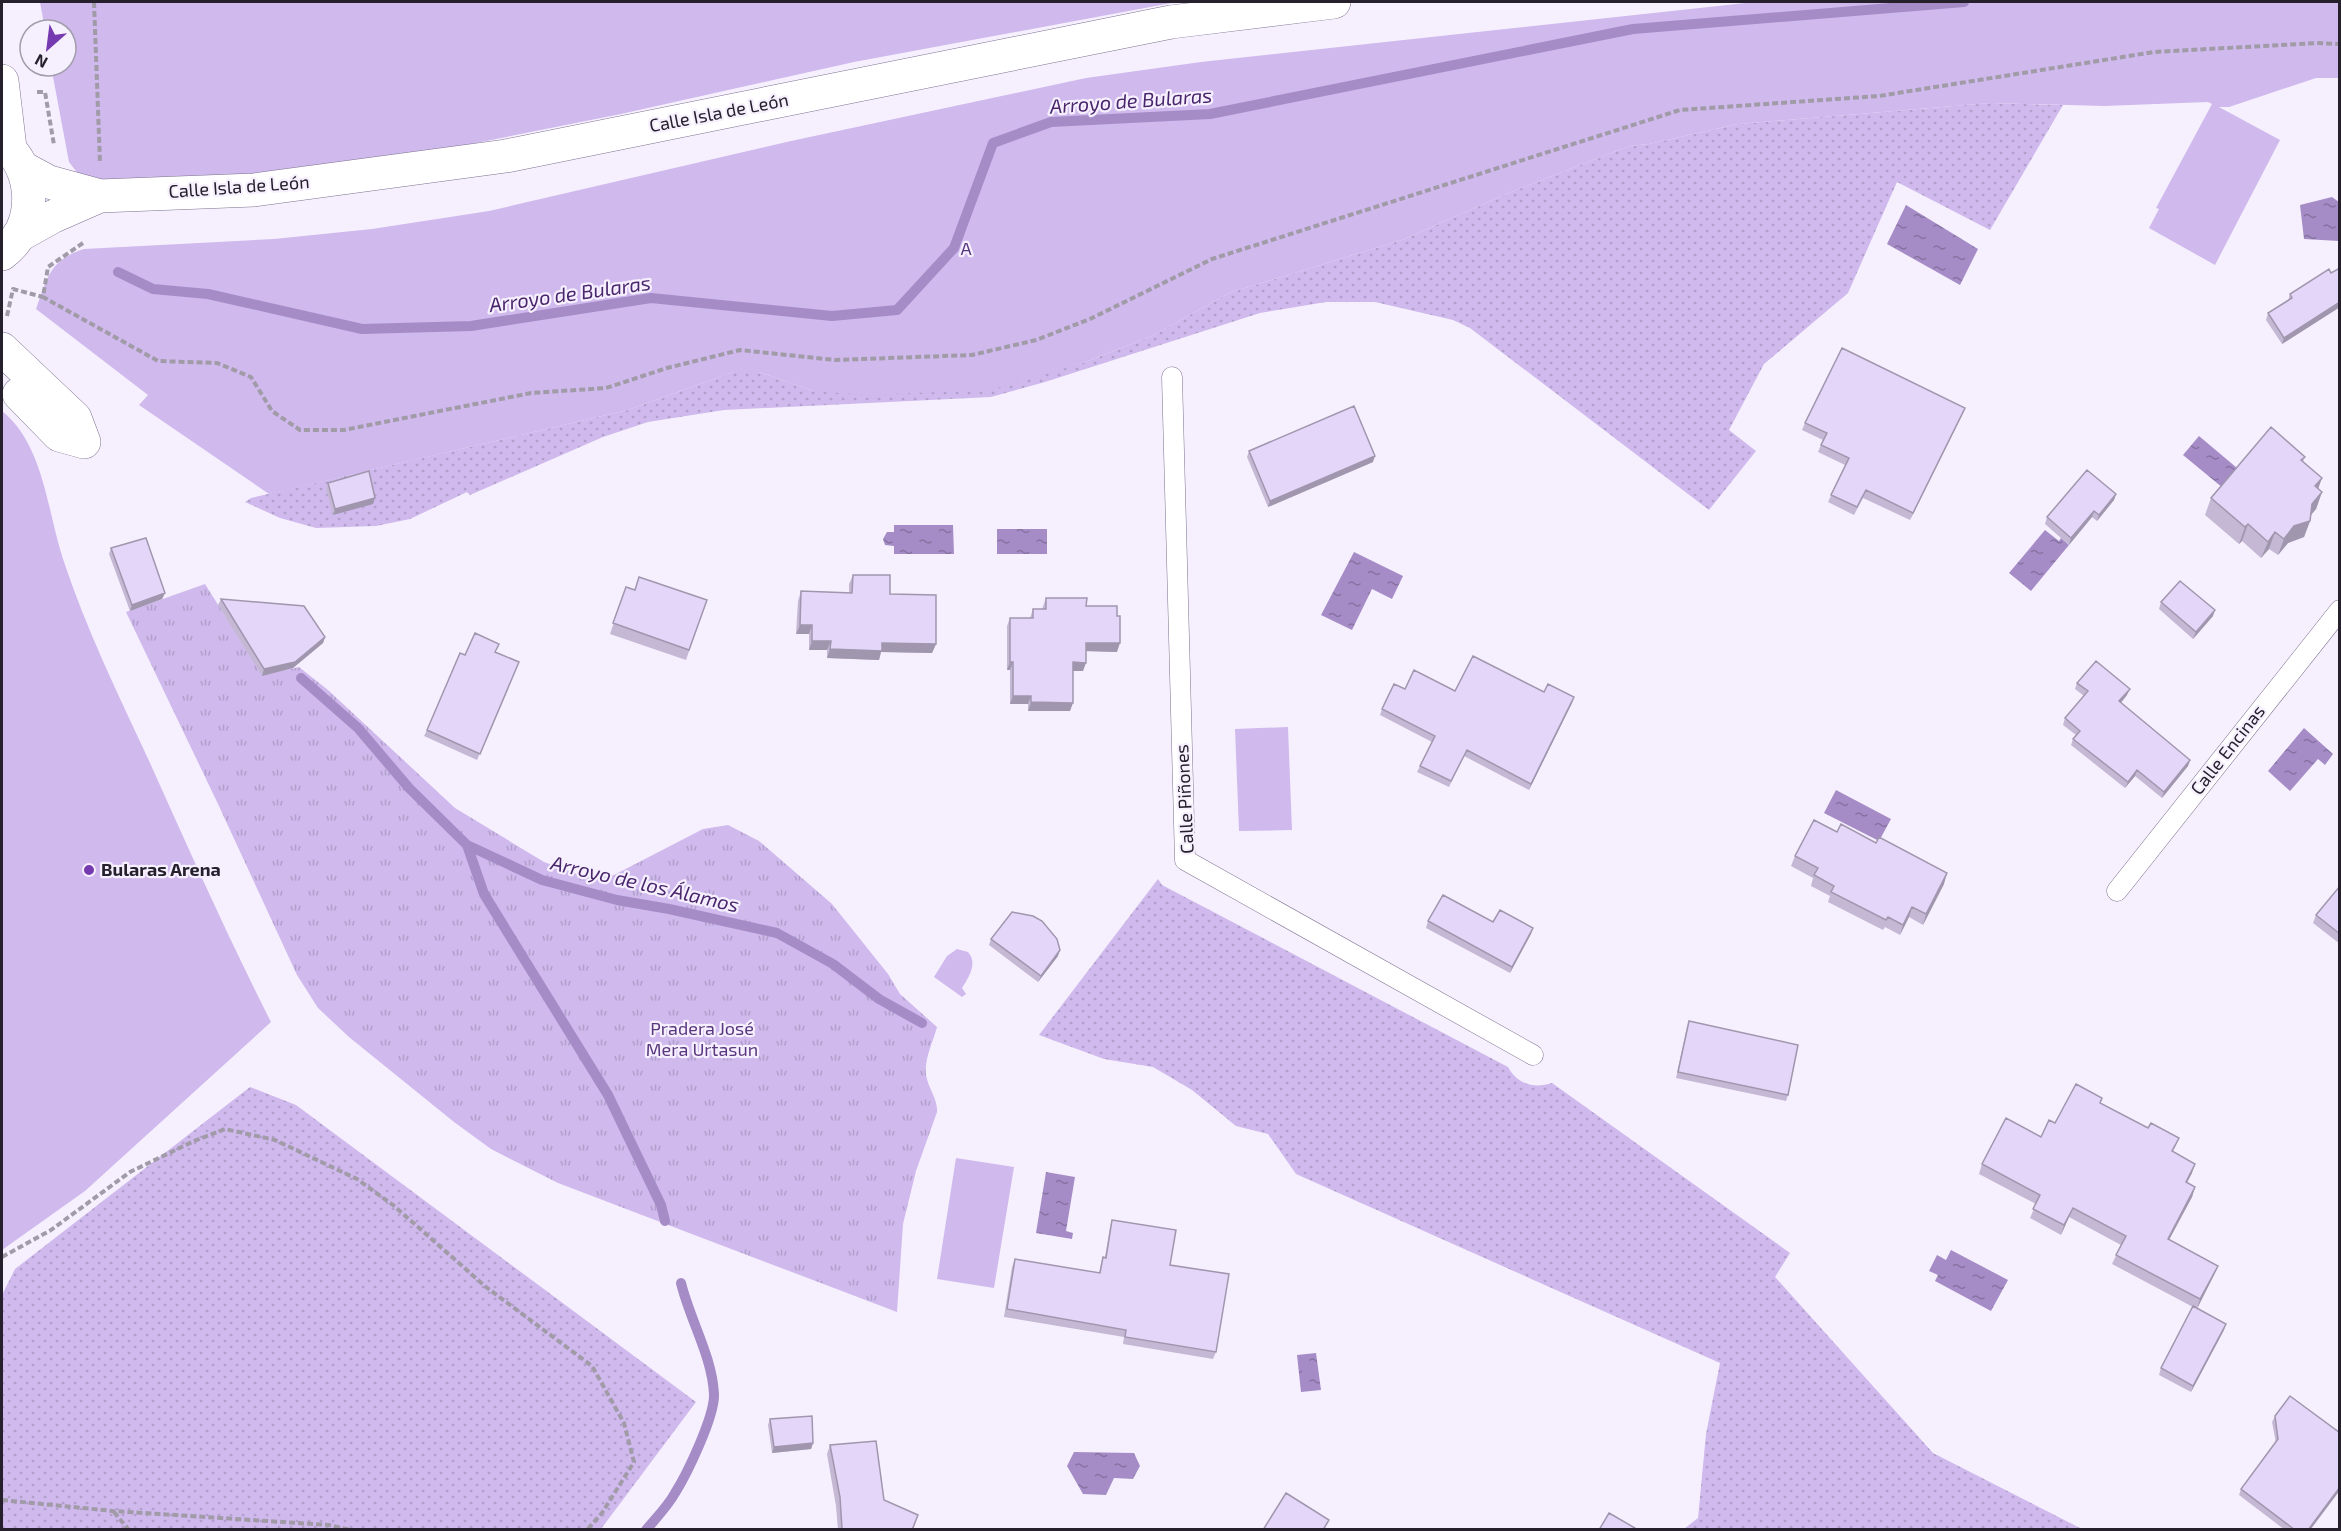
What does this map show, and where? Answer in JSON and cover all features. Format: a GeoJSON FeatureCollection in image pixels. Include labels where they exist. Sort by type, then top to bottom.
{"type":"FeatureCollection","features":[{"type":"Feature","properties":{"kind":"street","name":"Calle Isla de León"},"geometry":{"type":"LineString","coordinates":[[12,153],[49,182],[100,196],[254,190],[506,156],[1171,22],[1334,2]]}},
{"type":"Feature","properties":{"kind":"street"},"geometry":{"type":"LineString","coordinates":[[2,87],[12,153],[29,191],[27,215],[10,245]]}},
{"type":"Feature","properties":{"kind":"street","name":"Calle Isla de León"},"geometry":{"type":"LineString","coordinates":[[10,245],[52,217],[100,196]]}},
{"type":"Feature","properties":{"kind":"street"},"geometry":{"type":"LineString","coordinates":[[2,349],[75,418],[84,442],[59,435],[2,379]]}},
{"type":"Feature","properties":{"kind":"lane","name":"Calle Piñones"},"geometry":{"type":"LineString","coordinates":[[1172,377],[1185,860],[1533,1055]]}},
{"type":"Feature","properties":{"kind":"lane","name":"Calle Encinas"},"geometry":{"type":"LineString","coordinates":[[2117,891],[2340,610]]}},
{"type":"Feature","properties":{"kind":"path"},"geometry":{"type":"LineString","coordinates":[[94,2],[100,146],[97,233],[48,267],[43,297],[158,361],[217,363],[251,377],[272,411],[300,430],[344,430],[531,393],[606,388],[667,368],[740,350],[835,360],[972,355],[1036,340],[1090,319],[1212,259],[1680,110],[1879,96],[2154,52],[2317,43],[2340,44]]}},
{"type":"Feature","properties":{"kind":"path"},"geometry":{"type":"LineString","coordinates":[[2,87],[45,92],[54,148]]}},
{"type":"Feature","properties":{"kind":"path"},"geometry":{"type":"LineString","coordinates":[[2,1257],[51,1230],[130,1172],[194,1141],[225,1129],[275,1140],[357,1179],[393,1205],[486,1287],[592,1366],[624,1423],[634,1462],[602,1513],[587,1530]]}},
{"type":"Feature","properties":{"kind":"path"},"geometry":{"type":"LineString","coordinates":[[2,1500],[113,1511],[329,1525],[351,1530]]}},
{"type":"Feature","properties":{"kind":"path"},"geometry":{"type":"LineString","coordinates":[[113,1511],[129,1530]]}},
{"type":"Feature","properties":{"kind":"green space"},"geometry":{"type":"Polygon","coordinates":[[[40,2],[1177,2],[854,62],[621,114],[426,153],[332,167],[171,180],[99,182],[79,175],[69,162],[53,78],[78,78],[78,18],[43,18],[40,2]]]}},
{"type":"Feature","properties":{"kind":"green space","name":"A"},"geometry":{"type":"Polygon","coordinates":[[[1755,2],[2339,2],[2339,78],[2316,78],[2229,107],[2219,107],[2280,140],[2215,265],[2149,228],[2159,209],[2156,208],[2212,104],[2208,102],[2104,106],[1990,103],[1738,124],[1649,144],[1629,146],[1511,192],[1402,240],[1229,293],[1152,336],[1080,364],[990,390],[866,395],[813,391],[759,372],[733,372],[628,410],[269,494],[139,405],[148,395],[36,309],[47,280],[56,265],[84,249],[274,239],[372,229],[489,211],[791,141],[1086,78],[1201,62],[1755,2]]]}},
{"type":"Feature","properties":{"kind":"green space"},"geometry":{"type":"Polygon","coordinates":[[[1990,103],[2063,105],[1990,230],[1897,182],[1848,293],[1764,364],[1729,430],[1756,451],[1709,510],[1470,328],[1453,320],[1375,302],[1326,302],[1260,313],[991,397],[724,410],[648,422],[603,437],[470,495],[467,492],[410,519],[376,526],[316,528],[280,518],[245,502],[251,498],[628,410],[733,372],[759,372],[813,391],[1080,364],[1152,336],[1229,293],[1402,240],[1511,192],[1629,146],[1649,144],[1738,124],[1990,103]]]}},
{"type":"Feature","properties":{"kind":"green space"},"geometry":{"type":"Polygon","coordinates":[[[2,411],[16,425],[36,460],[63,559],[92,637],[239,958],[271,1022],[85,1191],[2,1250],[2,411]]]}},
{"type":"Feature","properties":{"kind":"green space","name":"Pradera José Mera Urtasun"},"geometry":{"type":"Polygon","coordinates":[[[205,584],[262,675],[299,667],[328,690],[455,808],[544,862],[580,875],[599,877],[614,875],[703,829],[728,825],[759,841],[832,904],[888,974],[900,994],[937,1027],[928,1057],[926,1075],[937,1112],[916,1171],[903,1224],[897,1312],[558,1183],[491,1149],[349,1037],[318,1008],[297,975],[126,612],[205,584]]]}},
{"type":"Feature","properties":{"kind":"green space"},"geometry":{"type":"Polygon","coordinates":[[[1288,727],[1292,830],[1239,831],[1235,729],[1288,727]]]}},
{"type":"Feature","properties":{"kind":"green space"},"geometry":{"type":"Polygon","coordinates":[[[1158,879],[1162,885],[1508,1067],[1521,1081],[1533,1085],[1552,1083],[1790,1253],[1775,1277],[1933,1453],[2082,1529],[1684,1529],[1698,1518],[1706,1434],[1720,1363],[1296,1174],[1268,1134],[1236,1126],[1192,1090],[1153,1067],[1104,1059],[1039,1035],[1158,879]]]}},
{"type":"Feature","properties":{"kind":"green space"},"geometry":{"type":"Polygon","coordinates":[[[957,949],[968,952],[972,961],[971,970],[962,988],[966,994],[962,997],[934,977],[947,956],[957,949]]]}},
{"type":"Feature","properties":{"kind":"green space"},"geometry":{"type":"Polygon","coordinates":[[[250,1087],[296,1105],[696,1402],[601,1529],[2,1529],[2,1295],[15,1269],[250,1087]]]}},
{"type":"Feature","properties":{"kind":"green space"},"geometry":{"type":"Polygon","coordinates":[[[956,1158],[1014,1167],[994,1288],[937,1279],[956,1158]]]}},
{"type":"Feature","properties":{"kind":"water"},"geometry":{"type":"Polygon","coordinates":[[[2332,197],[2339,202],[2339,241],[2304,239],[2300,205],[2332,197]]]}},
{"type":"Feature","properties":{"kind":"water"},"geometry":{"type":"Polygon","coordinates":[[[1906,205],[1978,249],[1960,285],[1887,244],[1906,205]]]}},
{"type":"Feature","properties":{"kind":"water"},"geometry":{"type":"Polygon","coordinates":[[[2199,436],[2256,484],[2240,502],[2183,455],[2199,436]]]}},
{"type":"Feature","properties":{"kind":"water"},"geometry":{"type":"Polygon","coordinates":[[[894,525],[953,525],[954,554],[894,554],[894,546],[885,545],[883,539],[887,532],[894,532],[894,525]]]}},
{"type":"Feature","properties":{"kind":"water"},"geometry":{"type":"Polygon","coordinates":[[[997,529],[1047,529],[1047,554],[997,554],[997,529]]]}},
{"type":"Feature","properties":{"kind":"water"},"geometry":{"type":"Polygon","coordinates":[[[2045,530],[2059,541],[2061,538],[2069,545],[2031,591],[2009,573],[2045,530]]]}},
{"type":"Feature","properties":{"kind":"water"},"geometry":{"type":"Polygon","coordinates":[[[1354,552],[1403,576],[1392,599],[1372,589],[1352,630],[1321,615],[1354,552]]]}},
{"type":"Feature","properties":{"kind":"water"},"geometry":{"type":"Polygon","coordinates":[[[2304,728],[2333,754],[2325,765],[2318,759],[2290,791],[2268,771],[2304,728]]]}},
{"type":"Feature","properties":{"kind":"water"},"geometry":{"type":"Polygon","coordinates":[[[1836,790],[1891,819],[1879,841],[1824,813],[1836,790]]]}},
{"type":"Feature","properties":{"kind":"water"},"geometry":{"type":"Polygon","coordinates":[[[1046,1172],[1075,1177],[1066,1231],[1073,1233],[1072,1239],[1036,1233],[1046,1172]]]}},
{"type":"Feature","properties":{"kind":"water"},"geometry":{"type":"Polygon","coordinates":[[[1951,1250],[2008,1280],[1991,1311],[1935,1281],[1938,1275],[1929,1271],[1937,1255],[1946,1260],[1951,1250]]]}},
{"type":"Feature","properties":{"kind":"water"},"geometry":{"type":"Polygon","coordinates":[[[1316,1353],[1321,1390],[1301,1392],[1297,1355],[1316,1353]]]}},
{"type":"Feature","properties":{"kind":"water"},"geometry":{"type":"Polygon","coordinates":[[[1074,1452],[1134,1453],[1140,1466],[1133,1479],[1114,1478],[1106,1495],[1083,1494],[1067,1466],[1074,1452]]]}},
{"type":"Feature","properties":{"kind":"building"},"geometry":{"type":"Polygon","coordinates":[[[2340,268],[2340,302],[2284,338],[2268,313],[2292,298],[2290,294],[2329,269],[2331,273],[2340,268]]]}},
{"type":"Feature","properties":{"kind":"building"},"geometry":{"type":"Polygon","coordinates":[[[1842,348],[1965,408],[1913,513],[1866,490],[1857,507],[1831,495],[1849,458],[1821,445],[1827,433],[1805,423],[1842,348]]]}},
{"type":"Feature","properties":{"kind":"building"},"geometry":{"type":"Polygon","coordinates":[[[1354,406],[1375,456],[1270,501],[1249,451],[1354,406]]]}},
{"type":"Feature","properties":{"kind":"building"},"geometry":{"type":"Polygon","coordinates":[[[2271,427],[2305,457],[2301,460],[2322,478],[2315,486],[2322,492],[2312,504],[2310,521],[2294,526],[2284,539],[2275,532],[2268,542],[2248,524],[2245,527],[2211,498],[2271,427]]]}},
{"type":"Feature","properties":{"kind":"building"},"geometry":{"type":"Polygon","coordinates":[[[2087,470],[2116,494],[2099,515],[2094,511],[2071,538],[2047,517],[2087,470]]]}},
{"type":"Feature","properties":{"kind":"building"},"geometry":{"type":"Polygon","coordinates":[[[369,471],[375,498],[335,509],[328,483],[369,471]]]}},
{"type":"Feature","properties":{"kind":"building"},"geometry":{"type":"Polygon","coordinates":[[[146,538],[165,593],[132,605],[111,548],[146,538]]]}},
{"type":"Feature","properties":{"kind":"building"},"geometry":{"type":"Polygon","coordinates":[[[853,575],[890,575],[890,594],[936,595],[936,644],[882,643],[882,651],[830,649],[831,641],[812,641],[812,625],[800,625],[801,591],[852,593],[853,575]]]}},
{"type":"Feature","properties":{"kind":"building"},"geometry":{"type":"Polygon","coordinates":[[[639,577],[707,600],[689,650],[613,623],[626,587],[635,590],[639,577]]]}},
{"type":"Feature","properties":{"kind":"building"},"geometry":{"type":"Polygon","coordinates":[[[2180,581],[2215,610],[2196,632],[2161,602],[2180,581]]]}},
{"type":"Feature","properties":{"kind":"building"},"geometry":{"type":"Polygon","coordinates":[[[1046,598],[1087,598],[1086,606],[1117,606],[1117,616],[1120,616],[1120,643],[1086,643],[1086,663],[1073,662],[1073,703],[1031,702],[1031,696],[1013,696],[1010,618],[1033,618],[1033,609],[1046,609],[1046,598]]]}},
{"type":"Feature","properties":{"kind":"building"},"geometry":{"type":"Polygon","coordinates":[[[221,599],[304,606],[325,637],[295,662],[264,669],[221,599]]]}},
{"type":"Feature","properties":{"kind":"building"},"geometry":{"type":"Polygon","coordinates":[[[475,633],[499,644],[495,652],[519,662],[480,754],[427,730],[460,653],[465,655],[475,633]]]}},
{"type":"Feature","properties":{"kind":"building"},"geometry":{"type":"Polygon","coordinates":[[[1473,656],[1544,692],[1548,684],[1574,697],[1531,784],[1467,750],[1451,781],[1420,766],[1435,736],[1382,709],[1394,684],[1405,689],[1414,670],[1455,691],[1473,656]]]}},
{"type":"Feature","properties":{"kind":"building"},"geometry":{"type":"Polygon","coordinates":[[[2096,661],[2130,689],[2119,701],[2190,760],[2164,792],[2137,770],[2128,782],[2073,739],[2080,731],[2065,718],[2088,691],[2077,683],[2096,661]]]}},
{"type":"Feature","properties":{"kind":"building"},"geometry":{"type":"Polygon","coordinates":[[[1814,820],[1837,832],[1841,824],[1876,843],[1879,837],[1947,873],[1926,914],[1912,907],[1903,925],[1888,917],[1886,920],[1831,892],[1834,886],[1814,875],[1818,868],[1795,856],[1814,820]]]}},
{"type":"Feature","properties":{"kind":"building"},"geometry":{"type":"Polygon","coordinates":[[[2340,886],[2340,934],[2316,915],[2340,886]]]}},
{"type":"Feature","properties":{"kind":"building"},"geometry":{"type":"Polygon","coordinates":[[[1443,895],[1493,922],[1500,910],[1533,928],[1512,967],[1428,921],[1443,895]]]}},
{"type":"Feature","properties":{"kind":"building"},"geometry":{"type":"Polygon","coordinates":[[[1012,912],[1033,916],[1042,921],[1057,939],[1060,950],[1041,976],[991,939],[1012,912]]]}},
{"type":"Feature","properties":{"kind":"building"},"geometry":{"type":"Polygon","coordinates":[[[1689,1021],[1798,1045],[1788,1095],[1678,1072],[1689,1021]]]}},
{"type":"Feature","properties":{"kind":"building"},"geometry":{"type":"Polygon","coordinates":[[[2076,1084],[2102,1098],[2100,1103],[2148,1128],[2151,1123],[2179,1138],[2172,1151],[2195,1164],[2186,1182],[2195,1187],[2168,1239],[2218,1266],[2200,1299],[2116,1255],[2126,1236],[2073,1208],[2064,1225],[2033,1209],[2040,1195],[1982,1164],[2006,1118],[2041,1137],[2049,1120],[2055,1123],[2076,1084]]]}},
{"type":"Feature","properties":{"kind":"building"},"geometry":{"type":"Polygon","coordinates":[[[1112,1220],[1176,1230],[1170,1265],[1229,1274],[1216,1352],[1125,1337],[1126,1330],[1007,1309],[1015,1259],[1100,1273],[1103,1257],[1106,1258],[1112,1220]]]}},
{"type":"Feature","properties":{"kind":"building"},"geometry":{"type":"Polygon","coordinates":[[[2193,1306],[2226,1324],[2193,1386],[2161,1368],[2193,1306]]]}},
{"type":"Feature","properties":{"kind":"building"},"geometry":{"type":"Polygon","coordinates":[[[2290,1396],[2340,1433],[2340,1487],[2308,1530],[2295,1530],[2241,1489],[2278,1439],[2275,1416],[2290,1396]]]}},
{"type":"Feature","properties":{"kind":"building"},"geometry":{"type":"Polygon","coordinates":[[[812,1416],[813,1443],[774,1447],[770,1419],[812,1416]]]}},
{"type":"Feature","properties":{"kind":"building"},"geometry":{"type":"Polygon","coordinates":[[[876,1441],[884,1500],[918,1515],[912,1530],[842,1529],[840,1497],[830,1445],[876,1441]]]}},
{"type":"Feature","properties":{"kind":"building"},"geometry":{"type":"Polygon","coordinates":[[[1286,1493],[1329,1520],[1323,1530],[1263,1530],[1286,1493]]]}},
{"type":"Feature","properties":{"kind":"building"},"geometry":{"type":"Polygon","coordinates":[[[1609,1513],[1635,1528],[1634,1530],[1599,1530],[1609,1513]]]}},
{"type":"Feature","properties":{"kind":"waterway","name":"Arroyo de Bularas"},"geometry":{"type":"LineString","coordinates":[[118,272],[153,289],[208,294],[362,329],[471,326],[651,298],[832,316],[897,310],[954,248],[993,143],[1051,122],[1210,114],[1633,29],[1964,2]]}},
{"type":"Feature","properties":{"kind":"waterway","name":"Arroyo de los Álamos"},"geometry":{"type":"LineString","coordinates":[[301,678],[358,728],[409,788],[467,845],[542,880],[617,900],[777,933],[833,964],[879,999],[922,1023]]}},
{"type":"Feature","properties":{"kind":"waterway"},"geometry":{"type":"LineString","coordinates":[[467,845],[484,894],[608,1095],[661,1205],[665,1221]]}},
{"type":"Feature","properties":{"kind":"waterway"},"geometry":{"type":"LineString","coordinates":[[646,1530],[669,1503],[680,1484],[699,1445],[713,1404],[714,1394],[709,1366],[681,1283]]}},
{"type":"Feature","properties":{"kind":"place","name":"Bularas Arena"},"geometry":{"type":"Point","coordinates":[89,870]}}]}
